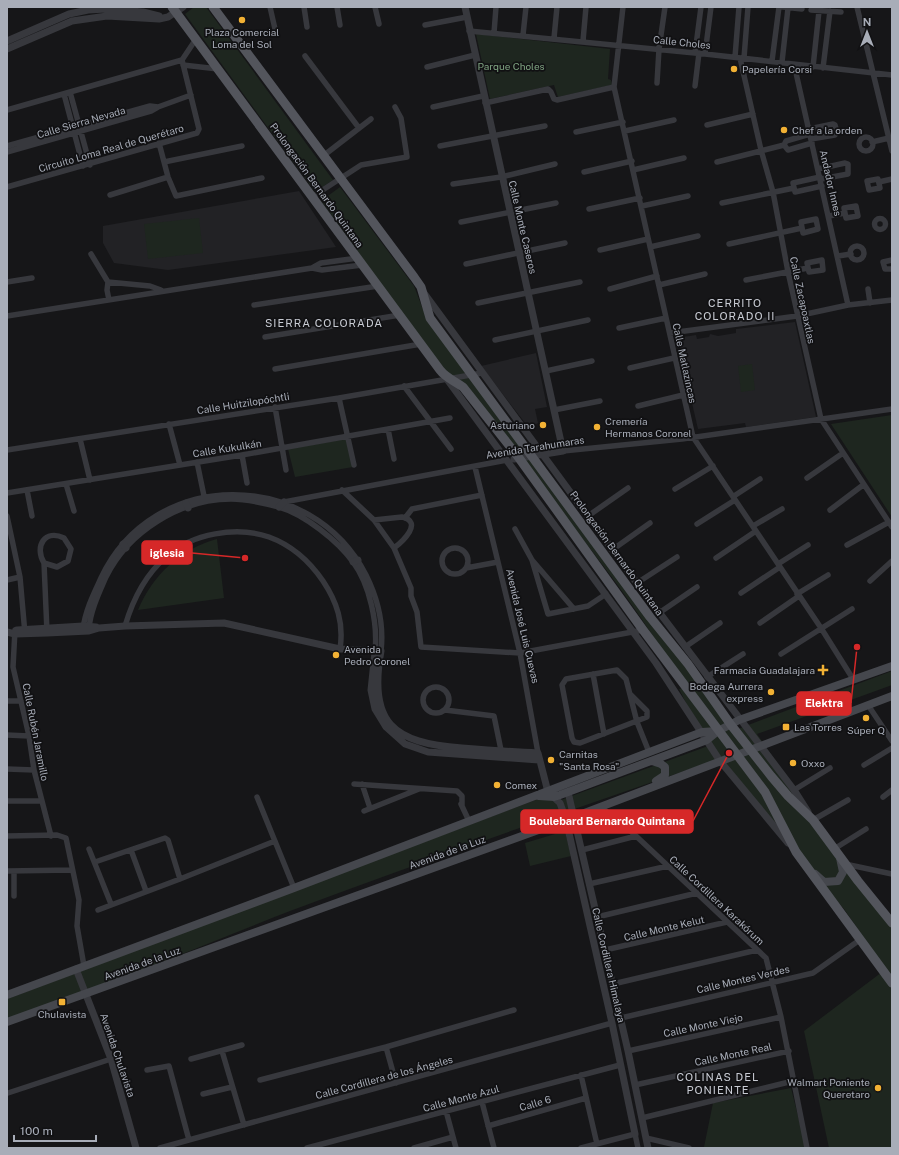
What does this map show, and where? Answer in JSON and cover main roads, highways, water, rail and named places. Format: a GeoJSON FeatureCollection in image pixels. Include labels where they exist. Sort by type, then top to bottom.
{"type":"FeatureCollection","features":[{"type":"Feature","properties":{"kind":"main road","name":"Prolongación Bernardo Quintana"},"geometry":{"type":"LineString","coordinates":[[213,7],[421,288],[430,318],[532,456],[735,722],[788,796],[813,820],[892,923]]}},
{"type":"Feature","properties":{"kind":"main road","name":"Prolongación Bernardo Quintana"},"geometry":{"type":"LineString","coordinates":[[177,9],[196,39],[421,344],[448,378],[463,387],[519,458],[643,630],[765,792],[796,852],[892,983]]}},
{"type":"Feature","properties":{"kind":"main road","name":"Avenida de la Luz"},"geometry":{"type":"LineString","coordinates":[[7,994],[538,796],[568,792],[652,762],[707,740],[718,731],[735,722],[892,666]]}},
{"type":"Feature","properties":{"kind":"main road","name":"Avenida de la Luz"},"geometry":{"type":"LineString","coordinates":[[7,1022],[601,807],[892,696]]}},
{"type":"Feature","properties":{"kind":"main road","name":"Avenida de la Luz"},"geometry":{"type":"LineString","coordinates":[[551,794],[649,752],[702,732],[718,731]]}},
{"type":"Feature","properties":{"kind":"main road"},"geometry":{"type":"LineString","coordinates":[[615,801],[624,794],[663,778],[666,772],[665,767],[661,764],[652,762]]}},
{"type":"Feature","properties":{"kind":"main road"},"geometry":{"type":"LineString","coordinates":[[811,871],[824,882],[838,880],[843,872],[843,861]]}},
{"type":"Feature","properties":{"kind":"place","name":"Plaza Comercial Loma del Sol"},"geometry":{"type":"Point","coordinates":[242,20]}},
{"type":"Feature","properties":{"kind":"place","name":"Papelería Corsi"},"geometry":{"type":"Point","coordinates":[734,69]}},
{"type":"Feature","properties":{"kind":"place","name":"Chef a la orden"},"geometry":{"type":"Point","coordinates":[784,130]}},
{"type":"Feature","properties":{"kind":"place","name":"Asturiano"},"geometry":{"type":"Point","coordinates":[543,425]}},
{"type":"Feature","properties":{"kind":"place","name":"Cremería Hermanos Coronel"},"geometry":{"type":"Point","coordinates":[597,427]}},
{"type":"Feature","properties":{"kind":"place","name":"iglesia"},"geometry":{"type":"Point","coordinates":[245,558]}},
{"type":"Feature","properties":{"kind":"place","name":"Elektra"},"geometry":{"type":"Point","coordinates":[857,647]}},
{"type":"Feature","properties":{"kind":"place","name":"Avenida Pedro Coronel"},"geometry":{"type":"Point","coordinates":[336,655]}},
{"type":"Feature","properties":{"kind":"place","name":"Farmacia Guadalajara"},"geometry":{"type":"Point","coordinates":[823,670]}},
{"type":"Feature","properties":{"kind":"place","name":"Bodega Aurrera express"},"geometry":{"type":"Point","coordinates":[771,692]}},
{"type":"Feature","properties":{"kind":"place","name":"Súper Q"},"geometry":{"type":"Point","coordinates":[866,718]}},
{"type":"Feature","properties":{"kind":"place","name":"Las Torres"},"geometry":{"type":"Point","coordinates":[786,727]}},
{"type":"Feature","properties":{"kind":"place","name":"Boulebard Bernardo Quintana"},"geometry":{"type":"Point","coordinates":[729,753]}},
{"type":"Feature","properties":{"kind":"place","name":"Carnitas \"Santa Rosa\""},"geometry":{"type":"Point","coordinates":[551,760]}},
{"type":"Feature","properties":{"kind":"place","name":"Oxxo"},"geometry":{"type":"Point","coordinates":[793,763]}},
{"type":"Feature","properties":{"kind":"place","name":"Comex"},"geometry":{"type":"Point","coordinates":[497,785]}},
{"type":"Feature","properties":{"kind":"place","name":"Chulavista"},"geometry":{"type":"Point","coordinates":[62,1002]}},
{"type":"Feature","properties":{"kind":"place","name":"Walmart Poniente Queretaro"},"geometry":{"type":"Point","coordinates":[878,1088]}},
{"type":"Feature","properties":{"kind":"district","name":"CERRITO COLORADO II"},"geometry":{"type":"Point","coordinates":[735,309]}},
{"type":"Feature","properties":{"kind":"district","name":"SIERRA COLORADA"},"geometry":{"type":"Point","coordinates":[324,323]}},
{"type":"Feature","properties":{"kind":"district","name":"COLINAS DEL PONIENTE"},"geometry":{"type":"Point","coordinates":[718,1083]}},
{"type":"Feature","properties":{"kind":"park label","name":"Parque Choles"},"geometry":{"type":"Point","coordinates":[511,66]}}]}
